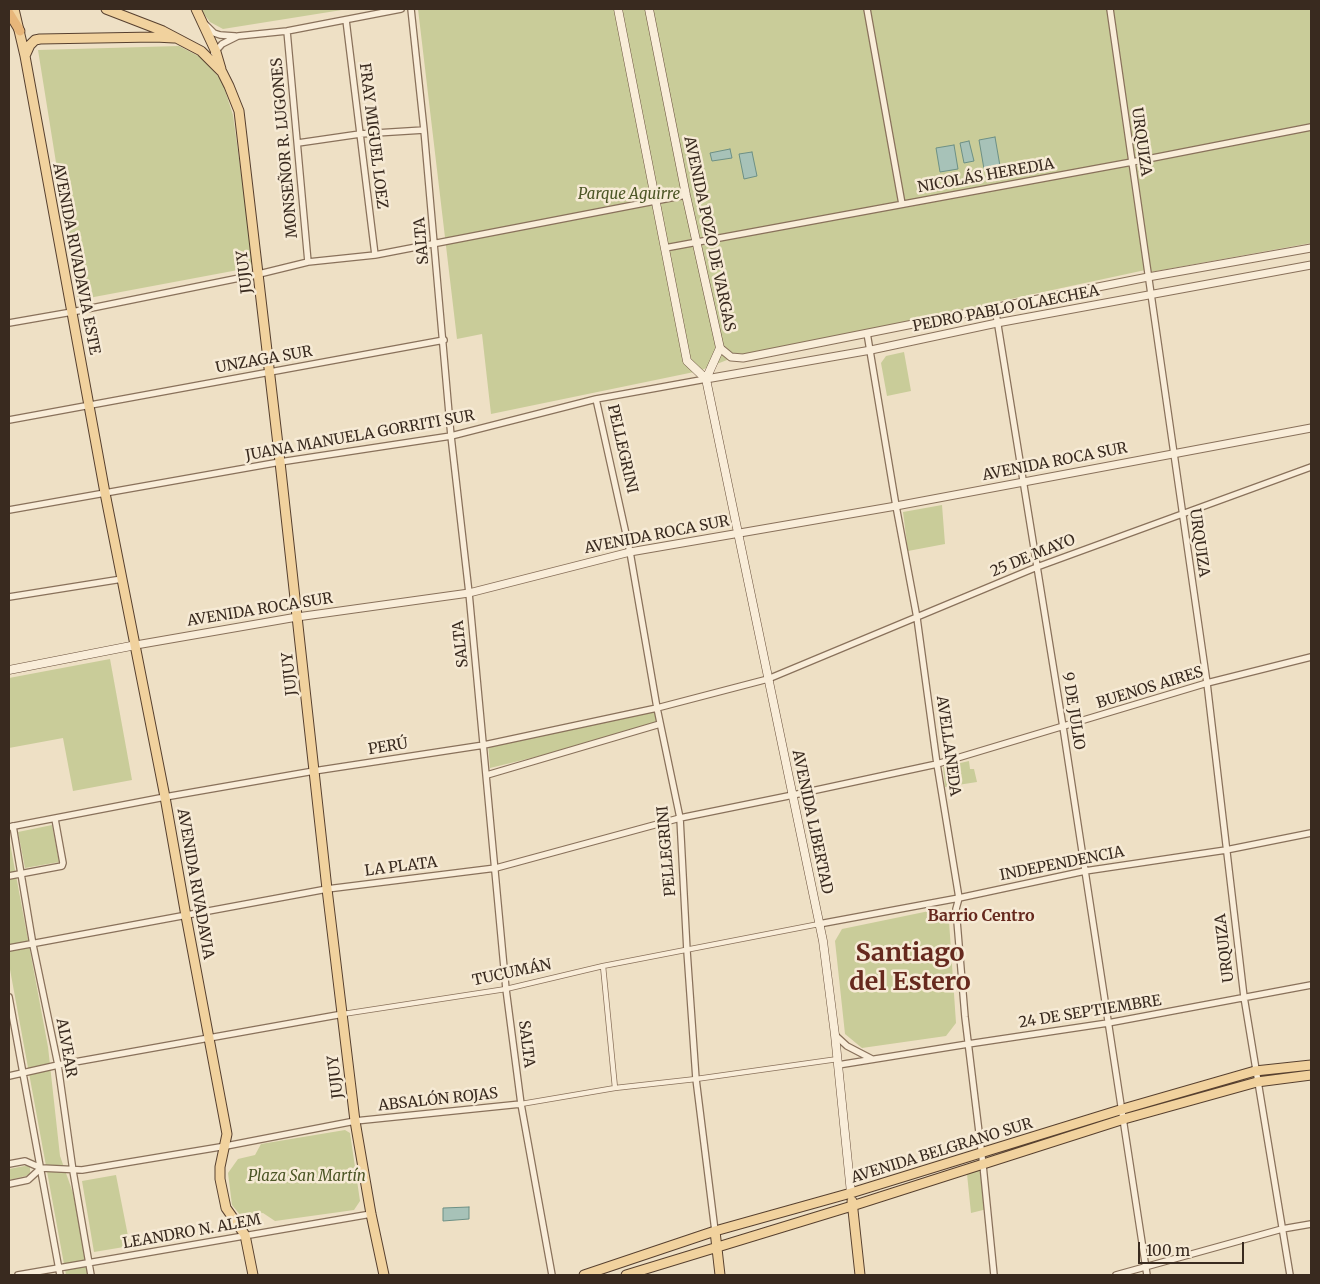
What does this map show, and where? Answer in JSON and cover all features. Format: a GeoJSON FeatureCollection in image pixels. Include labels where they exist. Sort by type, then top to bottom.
{"type":"FeatureCollection","features":[{"type":"Feature","properties":{"kind":"highway"},"geometry":{"type":"LineString","coordinates":[[9,13],[20,31]]}},
{"type":"Feature","properties":{"kind":"main road","name":"AVENIDA RIVADAVIA ESTE"},"geometry":{"type":"LineString","coordinates":[[14,9],[25,56],[105,493]]}},
{"type":"Feature","properties":{"kind":"main road"},"geometry":{"type":"LineString","coordinates":[[106,9],[179,38],[212,55]]}},
{"type":"Feature","properties":{"kind":"main road"},"geometry":{"type":"LineString","coordinates":[[196,9],[212,55]]}},
{"type":"Feature","properties":{"kind":"main road"},"geometry":{"type":"LineString","coordinates":[[618,9],[687,360],[706,379]]}},
{"type":"Feature","properties":{"kind":"main road","name":"AVENIDA POZO DE VARGAS"},"geometry":{"type":"LineString","coordinates":[[649,9],[696,243],[720,348],[706,379]]}},
{"type":"Feature","properties":{"kind":"main road"},"geometry":{"type":"LineString","coordinates":[[25,56],[30,45],[35,40],[40,39],[179,38]]}},
{"type":"Feature","properties":{"kind":"main road","name":"JUJUY"},"geometry":{"type":"LineString","coordinates":[[212,55],[229,86],[239,111],[355,1121],[370,1214],[384,1275]]}},
{"type":"Feature","properties":{"kind":"main road","name":"AVENIDA LIBERTAD"},"geometry":{"type":"LineString","coordinates":[[706,379],[823,941],[838,1062],[860,1275]]}},
{"type":"Feature","properties":{"kind":"main road","name":"AVENIDA RIVADAVIA"},"geometry":{"type":"LineString","coordinates":[[105,493],[165,797],[227,1134],[220,1173],[225,1204],[245,1236],[253,1275]]}},
{"type":"Feature","properties":{"kind":"main road","name":"AVENIDA ROCA SUR"},"geometry":{"type":"LineString","coordinates":[[9,670],[136,645]]}},
{"type":"Feature","properties":{"kind":"main road","name":"AVENIDA BELGRANO SUR"},"geometry":{"type":"LineString","coordinates":[[584,1275],[715,1231],[851,1194],[1122,1108],[1255,1071],[1311,1065]]}},
{"type":"Feature","properties":{"kind":"main road","name":"AVENIDA BELGRANO SUR"},"geometry":{"type":"LineString","coordinates":[[626,1275],[983,1165],[1124,1119],[1257,1082],[1311,1075]]}},
{"type":"Feature","properties":{"kind":"main road","name":"PELLEGRINI"},"geometry":{"type":"LineString","coordinates":[[715,1231],[720,1275]]}},
{"type":"Feature","properties":{"kind":"street"},"geometry":{"type":"LineString","coordinates":[[200,18],[214,33],[238,36],[287,32],[401,9]]}},
{"type":"Feature","properties":{"kind":"street","name":"SALTA"},"geometry":{"type":"LineString","coordinates":[[411,9],[444,340],[451,436],[469,593],[496,868],[506,989],[520,1104],[552,1275]]}},
{"type":"Feature","properties":{"kind":"street"},"geometry":{"type":"LineString","coordinates":[[866,9],[902,204]]}},
{"type":"Feature","properties":{"kind":"street","name":"URQUIZA"},"geometry":{"type":"LineString","coordinates":[[1110,9],[1207,684],[1244,997],[1290,1275]]}},
{"type":"Feature","properties":{"kind":"street","name":"FRAY MIGUEL LOEZ"},"geometry":{"type":"LineString","coordinates":[[346,20],[375,255]]}},
{"type":"Feature","properties":{"kind":"street","name":"MONSEÑOR R. LUGONES"},"geometry":{"type":"LineString","coordinates":[[287,32],[308,262]]}},
{"type":"Feature","properties":{"kind":"street"},"geometry":{"type":"LineString","coordinates":[[212,55],[222,44],[238,36]]}},
{"type":"Feature","properties":{"kind":"street","name":"NICOLÁS HEREDIA"},"geometry":{"type":"LineString","coordinates":[[665,248],[1311,127]]}},
{"type":"Feature","properties":{"kind":"street"},"geometry":{"type":"LineString","coordinates":[[298,143],[360,134],[424,130]]}},
{"type":"Feature","properties":{"kind":"street"},"geometry":{"type":"LineString","coordinates":[[9,323],[259,274],[308,262],[375,255],[686,195]]}},
{"type":"Feature","properties":{"kind":"street","name":"PEDRO PABLO OLAECHEA"},"geometry":{"type":"LineString","coordinates":[[720,348],[731,357],[744,358],[1148,277],[1311,248]]}},
{"type":"Feature","properties":{"kind":"street","name":"PEDRO PABLO OLAECHEA"},"geometry":{"type":"LineString","coordinates":[[706,379],[871,350],[998,323],[1311,265]]}},
{"type":"Feature","properties":{"kind":"street","name":"9 DE JULIO"},"geometry":{"type":"LineString","coordinates":[[995,307],[1063,727],[1147,1275]]}},
{"type":"Feature","properties":{"kind":"street","name":"AVELLANEDA"},"geometry":{"type":"LineString","coordinates":[[867,333],[917,618],[937,764],[959,898],[956,909],[968,1044],[994,1275]]}},
{"type":"Feature","properties":{"kind":"street","name":"UNZAGA SUR"},"geometry":{"type":"LineString","coordinates":[[9,420],[444,340]]}},
{"type":"Feature","properties":{"kind":"street","name":"JUANA MANUELA GORRITI SUR"},"geometry":{"type":"LineString","coordinates":[[9,510],[280,462],[451,436],[596,400],[706,379]]}},
{"type":"Feature","properties":{"kind":"street","name":"PELLEGRINI"},"geometry":{"type":"LineString","coordinates":[[596,400],[630,552],[660,724],[680,818],[696,1080],[715,1231]]}},
{"type":"Feature","properties":{"kind":"street","name":"AVENIDA ROCA SUR"},"geometry":{"type":"LineString","coordinates":[[136,645],[298,618],[469,593],[630,552],[896,506],[1311,428]]}},
{"type":"Feature","properties":{"kind":"street","name":"25 DE MAYO"},"geometry":{"type":"LineString","coordinates":[[768,678],[1037,567],[1311,466]]}},
{"type":"Feature","properties":{"kind":"street"},"geometry":{"type":"LineString","coordinates":[[9,597],[122,579]]}},
{"type":"Feature","properties":{"kind":"street","name":"BUENOS AIRES"},"geometry":{"type":"LineString","coordinates":[[793,796],[937,764],[1207,684],[1311,657]]}},
{"type":"Feature","properties":{"kind":"street","name":"PERÚ"},"geometry":{"type":"LineString","coordinates":[[11,826],[314,771],[484,745],[657,708],[768,678]]}},
{"type":"Feature","properties":{"kind":"street"},"geometry":{"type":"LineString","coordinates":[[487,776],[660,724]]}},
{"type":"Feature","properties":{"kind":"street","name":"LA PLATA"},"geometry":{"type":"LineString","coordinates":[[9,948],[327,889],[496,868],[680,818],[793,796]]}},
{"type":"Feature","properties":{"kind":"street"},"geometry":{"type":"LineString","coordinates":[[9,876],[62,866],[55,819]]}},
{"type":"Feature","properties":{"kind":"street","name":"ALVEAR"},"geometry":{"type":"LineString","coordinates":[[11,826],[58,1065],[73,1170],[92,1275]]}},
{"type":"Feature","properties":{"kind":"street","name":"INDEPENDENCIA"},"geometry":{"type":"LineString","coordinates":[[819,924],[959,898],[1084,871],[1226,850],[1311,833]]}},
{"type":"Feature","properties":{"kind":"street","name":"TUCUMÁN"},"geometry":{"type":"LineString","coordinates":[[9,1076],[58,1065],[343,1014],[506,989],[603,966],[819,924]]}},
{"type":"Feature","properties":{"kind":"street"},"geometry":{"type":"LineString","coordinates":[[603,966],[615,1088]]}},
{"type":"Feature","properties":{"kind":"street","name":"24 DE SEPTIEMBRE"},"geometry":{"type":"LineString","coordinates":[[838,1062],[872,1059],[1108,1024],[1311,985]]}},
{"type":"Feature","properties":{"kind":"street"},"geometry":{"type":"LineString","coordinates":[[9,996],[60,1275]]}},
{"type":"Feature","properties":{"kind":"street"},"geometry":{"type":"LineString","coordinates":[[835,1035],[847,1046],[872,1059]]}},
{"type":"Feature","properties":{"kind":"street","name":"ABSALÓN ROJAS"},"geometry":{"type":"LineString","coordinates":[[9,1164],[25,1161],[41,1168],[73,1170],[226,1146],[355,1121],[520,1104],[615,1088],[838,1062]]}},
{"type":"Feature","properties":{"kind":"street"},"geometry":{"type":"LineString","coordinates":[[9,1184],[28,1180],[41,1168]]}},
{"type":"Feature","properties":{"kind":"street","name":"LEANDRO N. ALEM"},"geometry":{"type":"LineString","coordinates":[[18,1275],[370,1214]]}},
{"type":"Feature","properties":{"kind":"street"},"geometry":{"type":"LineString","coordinates":[[1116,1275],[1282,1229],[1311,1224]]}},
{"type":"Feature","properties":{"kind":"green space"},"geometry":{"type":"Polygon","coordinates":[[[200,9],[348,9],[223,29],[210,22],[200,9]]]}},
{"type":"Feature","properties":{"kind":"green space","name":"Parque Aguirre"},"geometry":{"type":"Polygon","coordinates":[[[418,9],[1311,9],[1311,243],[1151,272],[1150,269],[727,360],[699,371],[491,414],[482,334],[457,339],[418,9]]]}},
{"type":"Feature","properties":{"kind":"green space"},"geometry":{"type":"Polygon","coordinates":[[[179,46],[202,58],[222,81],[233,115],[254,267],[78,300],[38,50],[179,46]]]}},
{"type":"Feature","properties":{"kind":"green space"},"geometry":{"type":"Polygon","coordinates":[[[904,352],[911,391],[887,396],[881,363],[886,356],[904,352]]]}},
{"type":"Feature","properties":{"kind":"green space"},"geometry":{"type":"Polygon","coordinates":[[[942,505],[945,544],[908,551],[903,512],[942,505]]]}},
{"type":"Feature","properties":{"kind":"green space"},"geometry":{"type":"Polygon","coordinates":[[[110,659],[132,780],[73,791],[63,738],[9,748],[9,678],[110,659]]]}},
{"type":"Feature","properties":{"kind":"green space"},"geometry":{"type":"Polygon","coordinates":[[[657,711],[659,727],[490,768],[488,742],[657,711]]]}},
{"type":"Feature","properties":{"kind":"green space"},"geometry":{"type":"Polygon","coordinates":[[[969,761],[970,769],[974,769],[977,782],[945,787],[943,767],[969,761]]]}},
{"type":"Feature","properties":{"kind":"green space"},"geometry":{"type":"Polygon","coordinates":[[[799,764],[801,772],[806,771],[809,788],[799,790],[795,765],[799,764]]]}},
{"type":"Feature","properties":{"kind":"green space"},"geometry":{"type":"Polygon","coordinates":[[[52,825],[59,862],[25,868],[18,832],[52,825]]]}},
{"type":"Feature","properties":{"kind":"green space"},"geometry":{"type":"Polygon","coordinates":[[[9,838],[48,1047],[60,1156],[73,1193],[88,1275],[66,1275],[9,964],[9,838]]]}},
{"type":"Feature","properties":{"kind":"green space"},"geometry":{"type":"Polygon","coordinates":[[[934,910],[949,921],[956,1023],[946,1036],[862,1048],[845,1034],[835,941],[842,929],[934,910]]]}},
{"type":"Feature","properties":{"kind":"green space","name":"Plaza San Martín"},"geometry":{"type":"Polygon","coordinates":[[[345,1130],[350,1133],[360,1201],[354,1210],[275,1221],[263,1213],[241,1216],[232,1205],[228,1173],[238,1159],[255,1155],[261,1144],[345,1130]]]}},
{"type":"Feature","properties":{"kind":"green space"},"geometry":{"type":"Polygon","coordinates":[[[30,1165],[30,1175],[9,1180],[9,1169],[30,1165]]]}},
{"type":"Feature","properties":{"kind":"green space"},"geometry":{"type":"Polygon","coordinates":[[[982,1169],[987,1209],[971,1213],[967,1174],[982,1169]]]}},
{"type":"Feature","properties":{"kind":"green space"},"geometry":{"type":"Polygon","coordinates":[[[116,1175],[130,1246],[94,1252],[82,1181],[116,1175]]]}},
{"type":"Feature","properties":{"kind":"shaded area"},"geometry":{"type":"Polygon","coordinates":[[[995,137],[1000,166],[984,169],[979,140],[995,137]]]}},
{"type":"Feature","properties":{"kind":"shaded area"},"geometry":{"type":"Polygon","coordinates":[[[969,141],[974,161],[964,163],[960,143],[969,141]]]}},
{"type":"Feature","properties":{"kind":"shaded area"},"geometry":{"type":"Polygon","coordinates":[[[954,145],[958,169],[940,172],[936,148],[954,145]]]}},
{"type":"Feature","properties":{"kind":"shaded area"},"geometry":{"type":"Polygon","coordinates":[[[730,149],[732,158],[712,161],[710,153],[730,149]]]}},
{"type":"Feature","properties":{"kind":"shaded area"},"geometry":{"type":"Polygon","coordinates":[[[752,152],[757,176],[744,179],[739,154],[752,152]]]}},
{"type":"Feature","properties":{"kind":"shaded area"},"geometry":{"type":"Polygon","coordinates":[[[469,1207],[469,1219],[443,1221],[443,1208],[469,1207]]]}},
{"type":"Feature","properties":{"kind":"district","name":"Barrio Centro"},"geometry":{"type":"Point","coordinates":[981,916]}},
{"type":"Feature","properties":{"kind":"district","name":"Santiago del Estero"},"geometry":{"type":"Point","coordinates":[910,968]}}]}
